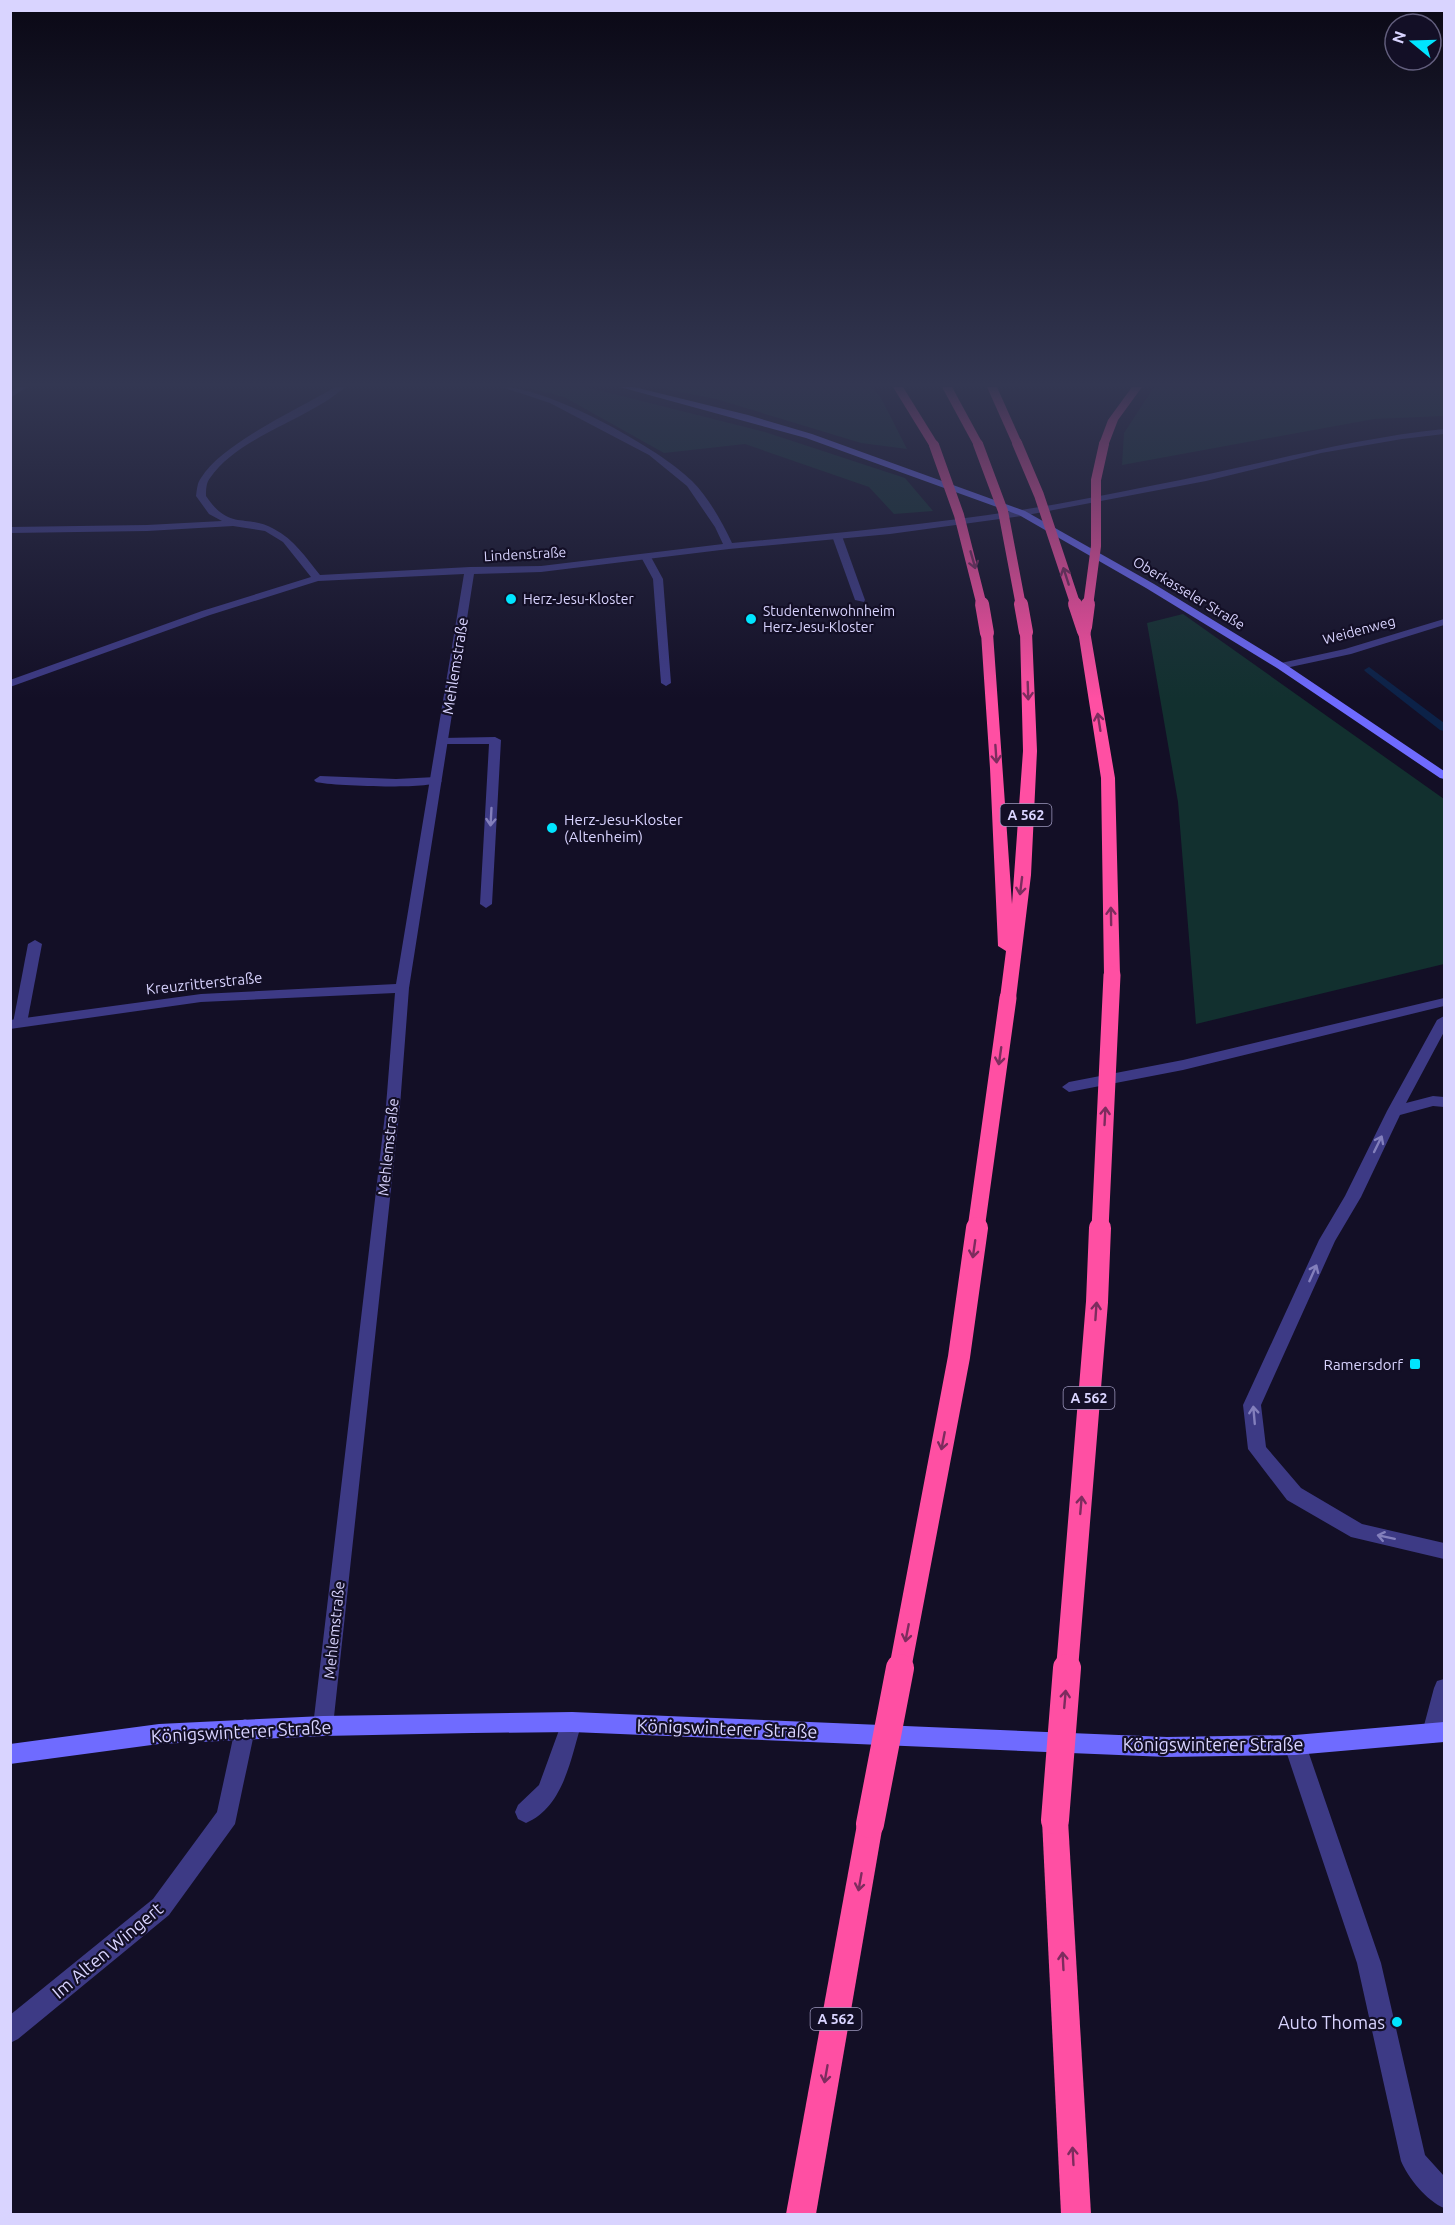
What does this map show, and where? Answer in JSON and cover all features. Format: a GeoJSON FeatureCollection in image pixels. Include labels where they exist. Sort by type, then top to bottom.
{"type":"FeatureCollection","features":[{"type":"Feature","properties":{"kind":"highway"},"geometry":{"type":"LineString","coordinates":[[952,491],[977,575],[987,633],[997,768],[1008,998]]}},
{"type":"Feature","properties":{"kind":"highway","name":"A 562"},"geometry":{"type":"LineString","coordinates":[[801,2214],[870,1824],[959,1357],[1023,875],[1030,751],[1026,633],[1003,511],[995,491]]}},
{"type":"Feature","properties":{"kind":"highway","name":"A 562"},"geometry":{"type":"LineString","coordinates":[[1037,491],[1084,631],[1108,778],[1112,975],[1097,1302],[1055,1820],[1076,2214]]}},
{"type":"Feature","properties":{"kind":"highway"},"geometry":{"type":"LineString","coordinates":[[1084,631],[1096,546],[1096,491]]}},
{"type":"Feature","properties":{"kind":"street"},"geometry":{"type":"LineString","coordinates":[[202,491],[201,496],[212,512],[233,523]]}},
{"type":"Feature","properties":{"kind":"street"},"geometry":{"type":"LineString","coordinates":[[695,491],[720,527],[729,546]]}},
{"type":"Feature","properties":{"kind":"street","name":"Oberkasseler Straße"},"geometry":{"type":"LineString","coordinates":[[961,491],[1023,513],[1150,586],[1281,666],[1444,776]]}},
{"type":"Feature","properties":{"kind":"street","name":"Lindenstraße"},"geometry":{"type":"LineString","coordinates":[[10,684],[206,613],[317,578],[470,570],[541,569],[1023,513],[1139,491]]}},
{"type":"Feature","properties":{"kind":"street"},"geometry":{"type":"LineString","coordinates":[[10,530],[147,528],[233,523],[268,529],[286,540],[317,578]]}},
{"type":"Feature","properties":{"kind":"street"},"geometry":{"type":"LineString","coordinates":[[837,536],[860,600]]}},
{"type":"Feature","properties":{"kind":"street"},"geometry":{"type":"LineString","coordinates":[[646,557],[658,579],[666,682]]}},
{"type":"Feature","properties":{"kind":"street","name":"Mehlemstraße"},"geometry":{"type":"LineString","coordinates":[[323,1726],[393,1106],[402,988],[470,570]]}},
{"type":"Feature","properties":{"kind":"street","name":"Weidenweg"},"geometry":{"type":"LineString","coordinates":[[1281,666],[1347,652],[1444,622]]}},
{"type":"Feature","properties":{"kind":"street"},"geometry":{"type":"LineString","coordinates":[[442,741],[495,740],[486,904]]}},
{"type":"Feature","properties":{"kind":"street"},"geometry":{"type":"LineString","coordinates":[[320,780],[396,783],[436,781]]}},
{"type":"Feature","properties":{"kind":"street"},"geometry":{"type":"LineString","coordinates":[[15,1024],[35,944]]}},
{"type":"Feature","properties":{"kind":"street","name":"Kreuzritterstraße"},"geometry":{"type":"LineString","coordinates":[[15,1024],[201,998],[402,988]]}},
{"type":"Feature","properties":{"kind":"street"},"geometry":{"type":"LineString","coordinates":[[1069,1087],[1183,1065],[1444,1002]]}},
{"type":"Feature","properties":{"kind":"street"},"geometry":{"type":"LineString","coordinates":[[1444,1020],[1394,1111],[1353,1197],[1327,1240],[1252,1405],[1257,1449],[1294,1494],[1358,1531],[1444,1550]]}},
{"type":"Feature","properties":{"kind":"street"},"geometry":{"type":"LineString","coordinates":[[1394,1111],[1433,1101],[1444,1102]]}},
{"type":"Feature","properties":{"kind":"street"},"geometry":{"type":"LineString","coordinates":[[1439,1732],[1444,1688]]}},
{"type":"Feature","properties":{"kind":"street"},"geometry":{"type":"LineString","coordinates":[[526,1812],[548,1792],[572,1722]]}},
{"type":"Feature","properties":{"kind":"street","name":"Königswinterer Straße"},"geometry":{"type":"LineString","coordinates":[[10,1754],[159,1734],[245,1729],[572,1722],[1167,1747],[1295,1745],[1439,1732]]}},
{"type":"Feature","properties":{"kind":"street","name":"Im Alten Wingert"},"geometry":{"type":"LineString","coordinates":[[10,2031],[161,1907],[227,1816],[245,1729]]}},
{"type":"Feature","properties":{"kind":"street"},"geometry":{"type":"LineString","coordinates":[[1295,1745],[1369,1964],[1414,2161],[1444,2195]]}},
{"type":"Feature","properties":{"kind":"green space"},"geometry":{"type":"Polygon","coordinates":[[[873,491],[916,491],[933,511],[894,514],[873,491]]]}},
{"type":"Feature","properties":{"kind":"green space"},"geometry":{"type":"Polygon","coordinates":[[[1183,614],[1444,799],[1444,964],[1196,1024],[1178,802],[1147,623],[1183,614]]]}},
{"type":"Feature","properties":{"kind":"waterway"},"geometry":{"type":"LineString","coordinates":[[1369,670],[1444,728]]}},
{"type":"Feature","properties":{"kind":"place","name":"Herz-Jesu-Kloster"},"geometry":{"type":"Point","coordinates":[511,599]}},
{"type":"Feature","properties":{"kind":"place","name":"Studentenwohnheim Herz-Jesu-Kloster"},"geometry":{"type":"Point","coordinates":[751,619]}},
{"type":"Feature","properties":{"kind":"place","name":"Herz-Jesu-Kloster (Altenheim)"},"geometry":{"type":"Point","coordinates":[552,828]}},
{"type":"Feature","properties":{"kind":"place","name":"Ramersdorf"},"geometry":{"type":"Point","coordinates":[1415,1364]}},
{"type":"Feature","properties":{"kind":"place","name":"Auto Thomas"},"geometry":{"type":"Point","coordinates":[1397,2022]}}]}
